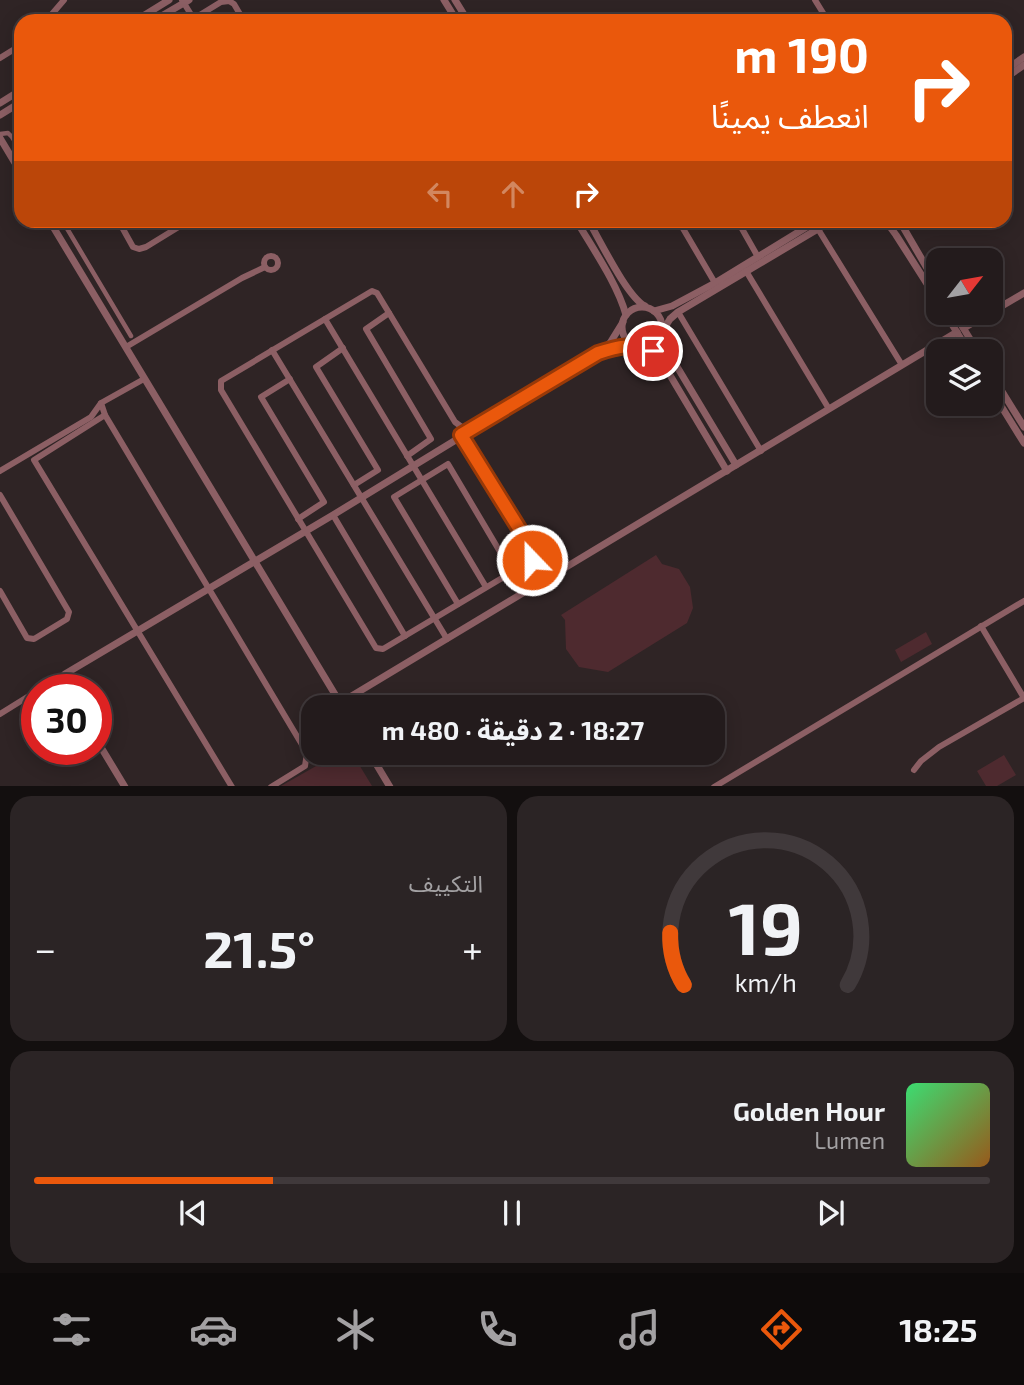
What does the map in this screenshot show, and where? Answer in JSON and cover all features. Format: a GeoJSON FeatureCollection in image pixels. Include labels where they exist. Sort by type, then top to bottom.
{"type":"FeatureCollection","features":[{"type":"Feature","properties":{"kind":"street"},"geometry":{"type":"LineString","coordinates":[[52,14],[64,0]]}},
{"type":"Feature","properties":{"kind":"street"},"geometry":{"type":"LineString","coordinates":[[146,14],[169,0]]}},
{"type":"Feature","properties":{"kind":"street"},"geometry":{"type":"LineString","coordinates":[[164,14],[185,1]]}},
{"type":"Feature","properties":{"kind":"street"},"geometry":{"type":"LineString","coordinates":[[202,14],[221,2],[229,1],[240,14]]}},
{"type":"Feature","properties":{"kind":"street"},"geometry":{"type":"LineString","coordinates":[[14,140],[8,133],[0,136],[14,161]]}},
{"type":"Feature","properties":{"kind":"street"},"geometry":{"type":"LineString","coordinates":[[54,228],[335,695]]}},
{"type":"Feature","properties":{"kind":"street"},"geometry":{"type":"LineString","coordinates":[[67,228],[131,336]]}},
{"type":"Feature","properties":{"kind":"street"},"geometry":{"type":"LineString","coordinates":[[123,228],[134,247],[139,249],[177,228]]}},
{"type":"Feature","properties":{"kind":"street"},"geometry":{"type":"LineString","coordinates":[[595,228],[628,288],[639,303],[661,320],[664,345],[736,466]]}},
{"type":"Feature","properties":{"kind":"street"},"geometry":{"type":"LineString","coordinates":[[683,228],[715,283]]}},
{"type":"Feature","properties":{"kind":"street"},"geometry":{"type":"LineString","coordinates":[[742,228],[758,257]]}},
{"type":"Feature","properties":{"kind":"street"},"geometry":{"type":"LineString","coordinates":[[65,674],[598,353],[610,343],[625,319],[636,308],[651,310],[673,306],[812,228]]}},
{"type":"Feature","properties":{"kind":"street"},"geometry":{"type":"LineString","coordinates":[[645,347],[655,343],[670,319],[678,312],[813,228]]}},
{"type":"Feature","properties":{"kind":"street"},"geometry":{"type":"LineString","coordinates":[[820,228],[902,365]]}},
{"type":"Feature","properties":{"kind":"street"},"geometry":{"type":"LineString","coordinates":[[891,228],[926,283]]}},
{"type":"Feature","properties":{"kind":"street"},"geometry":{"type":"LineString","coordinates":[[904,228],[926,266]]}},
{"type":"Feature","properties":{"kind":"street"},"geometry":{"type":"LineString","coordinates":[[581,229],[623,304],[626,340],[636,346]]}},
{"type":"Feature","properties":{"kind":"street"},"geometry":{"type":"LineString","coordinates":[[126,347],[265,267]]}},
{"type":"Feature","properties":{"kind":"street"},"geometry":{"type":"LineString","coordinates":[[746,271],[829,409]]}},
{"type":"Feature","properties":{"kind":"street"},"geometry":{"type":"LineString","coordinates":[[372,291],[377,293],[533,551],[532,560],[383,649],[376,648],[221,390],[222,380],[326,319],[372,291]]}},
{"type":"Feature","properties":{"kind":"street"},"geometry":{"type":"LineString","coordinates":[[1003,305],[1024,293]]}},
{"type":"Feature","properties":{"kind":"street"},"geometry":{"type":"LineString","coordinates":[[678,312],[761,451]]}},
{"type":"Feature","properties":{"kind":"street"},"geometry":{"type":"LineString","coordinates":[[389,313],[366,329],[431,439],[407,456]]}},
{"type":"Feature","properties":{"kind":"street"},"geometry":{"type":"LineString","coordinates":[[326,319],[486,587]]}},
{"type":"Feature","properties":{"kind":"street"},"geometry":{"type":"LineString","coordinates":[[956,326],[967,339]]}},
{"type":"Feature","properties":{"kind":"street"},"geometry":{"type":"LineString","coordinates":[[959,326],[964,339]]}},
{"type":"Feature","properties":{"kind":"street"},"geometry":{"type":"LineString","coordinates":[[357,695],[967,326]]}},
{"type":"Feature","properties":{"kind":"street"},"geometry":{"type":"LineString","coordinates":[[598,353],[621,346],[636,346],[645,347],[658,355],[727,471]]}},
{"type":"Feature","properties":{"kind":"street"},"geometry":{"type":"LineString","coordinates":[[343,348],[316,367],[378,470],[354,485]]}},
{"type":"Feature","properties":{"kind":"street"},"geometry":{"type":"LineString","coordinates":[[272,350],[447,639]]}},
{"type":"Feature","properties":{"kind":"street"},"geometry":{"type":"LineString","coordinates":[[0,471],[91,417],[101,403],[144,379]]}},
{"type":"Feature","properties":{"kind":"street"},"geometry":{"type":"LineString","coordinates":[[290,379],[261,397],[324,502],[298,519]]}},
{"type":"Feature","properties":{"kind":"street"},"geometry":{"type":"LineString","coordinates":[[1003,393],[1024,427]]}},
{"type":"Feature","properties":{"kind":"street"},"geometry":{"type":"LineString","coordinates":[[101,403],[105,415],[307,753],[305,766],[271,786]]}},
{"type":"Feature","properties":{"kind":"street"},"geometry":{"type":"LineString","coordinates":[[1003,409],[1024,443]]}},
{"type":"Feature","properties":{"kind":"street"},"geometry":{"type":"LineString","coordinates":[[34,460],[105,415]]}},
{"type":"Feature","properties":{"kind":"street"},"geometry":{"type":"LineString","coordinates":[[24,457],[34,460],[232,786]]}},
{"type":"Feature","properties":{"kind":"street"},"geometry":{"type":"LineString","coordinates":[[458,604],[394,497],[448,464],[512,572]]}},
{"type":"Feature","properties":{"kind":"street"},"geometry":{"type":"LineString","coordinates":[[0,495],[69,612],[67,619],[34,639],[27,638],[0,591]]}},
{"type":"Feature","properties":{"kind":"street"},"geometry":{"type":"LineString","coordinates":[[333,515],[405,636]]}},
{"type":"Feature","properties":{"kind":"street"},"geometry":{"type":"LineString","coordinates":[[714,786],[1024,601]]}},
{"type":"Feature","properties":{"kind":"street"},"geometry":{"type":"LineString","coordinates":[[914,770],[939,747],[1024,698],[982,626]]}},
{"type":"Feature","properties":{"kind":"street"},"geometry":{"type":"LineString","coordinates":[[0,714],[21,701]]}},
{"type":"Feature","properties":{"kind":"street"},"geometry":{"type":"LineString","coordinates":[[112,765],[125,786]]}},
{"type":"Feature","properties":{"kind":"street"},"geometry":{"type":"LineString","coordinates":[[377,765],[390,786]]}},
{"type":"Feature","properties":{"kind":"shaded area"},"geometry":{"type":"Polygon","coordinates":[[[656,555],[662,564],[679,569],[690,587],[693,608],[687,623],[608,672],[579,667],[566,649],[565,620],[561,615],[656,555]]]}},
{"type":"Feature","properties":{"kind":"shaded area"},"geometry":{"type":"Polygon","coordinates":[[[926,632],[932,644],[901,662],[895,650],[926,632]]]}},
{"type":"Feature","properties":{"kind":"shaded area"},"geometry":{"type":"Polygon","coordinates":[[[1004,755],[1016,775],[997,786],[986,786],[977,771],[1004,755]]]}},
{"type":"Feature","properties":{"kind":"shaded area"},"geometry":{"type":"Polygon","coordinates":[[[318,765],[359,765],[372,786],[281,786],[318,765]]]}},
{"type":"Feature","properties":{"kind":"route"},"geometry":{"type":"LineString","coordinates":[[532,560],[533,551],[461,435],[598,353],[621,346],[645,347],[653,351]]}}]}
